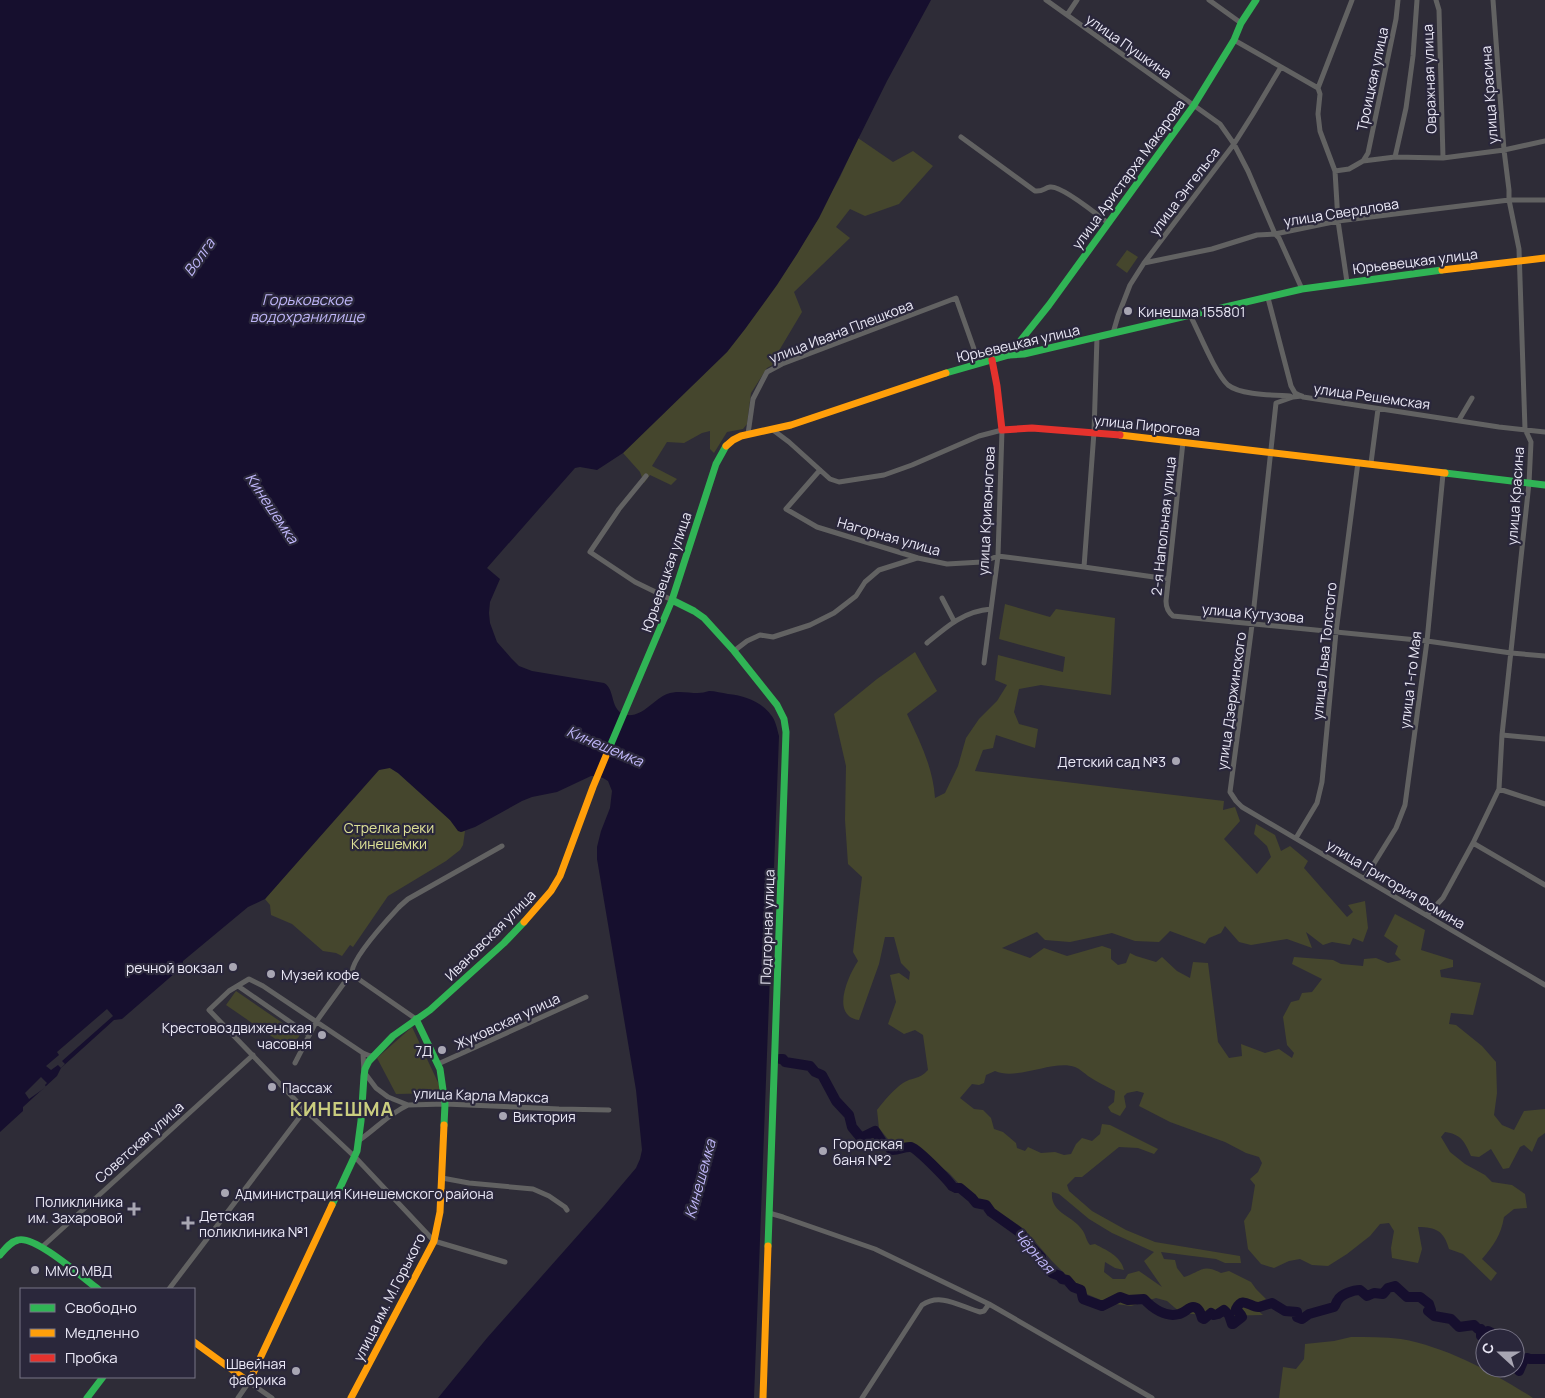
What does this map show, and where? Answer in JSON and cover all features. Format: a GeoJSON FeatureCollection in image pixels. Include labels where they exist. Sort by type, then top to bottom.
{"type":"FeatureCollection","features":[{"type":"Feature","properties":{"kind":"street","name":"улица Пушкина"},"geometry":{"type":"LineString","coordinates":[[1046,0],[1220,124],[1234,144],[1248,171],[1275,234],[1302,289]]}},
{"type":"Feature","properties":{"kind":"street"},"geometry":{"type":"LineString","coordinates":[[1067,15],[1077,0]]}},
{"type":"Feature","properties":{"kind":"street"},"geometry":{"type":"LineString","coordinates":[[1209,0],[1241,23]]}},
{"type":"Feature","properties":{"kind":"street","name":"улица Аристарха Макарова"},"geometry":{"type":"LineString","coordinates":[[1009,355],[1049,305],[1194,105],[1256,0]]}},
{"type":"Feature","properties":{"kind":"street"},"geometry":{"type":"LineString","coordinates":[[1347,282],[1338,221],[1335,171],[1320,131],[1318,114],[1320,94],[1318,88],[1352,0]]}},
{"type":"Feature","properties":{"kind":"street","name":"Троицкая улица"},"geometry":{"type":"LineString","coordinates":[[1364,161],[1368,153],[1396,19],[1398,0]]}},
{"type":"Feature","properties":{"kind":"street"},"geometry":{"type":"LineString","coordinates":[[1395,158],[1406,108],[1413,56],[1417,0]]}},
{"type":"Feature","properties":{"kind":"street","name":"Овражная улица"},"geometry":{"type":"LineString","coordinates":[[1436,0],[1438,10],[1443,158]]}},
{"type":"Feature","properties":{"kind":"street","name":"улица Красина"},"geometry":{"type":"LineString","coordinates":[[1427,915],[1443,898],[1473,843],[1499,789],[1502,734],[1529,483],[1531,442],[1525,429],[1519,249],[1509,200],[1493,0]]}},
{"type":"Feature","properties":{"kind":"street"},"geometry":{"type":"LineString","coordinates":[[1234,40],[1318,88]]}},
{"type":"Feature","properties":{"kind":"street","name":"улица Энгельса"},"geometry":{"type":"LineString","coordinates":[[1113,333],[1130,285],[1144,263],[1234,144],[1281,67]]}},
{"type":"Feature","properties":{"kind":"street"},"geometry":{"type":"LineString","coordinates":[[961,138],[1035,191],[1041,192],[1050,187],[1060,188],[1108,223]]}},
{"type":"Feature","properties":{"kind":"street"},"geometry":{"type":"LineString","coordinates":[[1335,171],[1349,169],[1364,161],[1395,158],[1443,158],[1504,150],[1545,141]]}},
{"type":"Feature","properties":{"kind":"street","name":"улица Свердлова"},"geometry":{"type":"LineString","coordinates":[[1144,263],[1212,249],[1257,235],[1275,234],[1338,221],[1509,200],[1545,200]]}},
{"type":"Feature","properties":{"kind":"street","name":"Юрьевецкая улица"},"geometry":{"type":"LineString","coordinates":[[593,787],[672,600],[716,464],[727,445],[733,440],[748,434],[791,426],[929,378],[1009,355],[1024,354],[1302,289],[1545,258]]}},
{"type":"Feature","properties":{"kind":"street","name":"улица Ивана Плешкова"},"geometry":{"type":"LineString","coordinates":[[748,434],[753,399],[767,372],[782,364],[956,298],[979,363]]}},
{"type":"Feature","properties":{"kind":"street","name":"улица Решемская"},"geometry":{"type":"LineString","coordinates":[[1268,298],[1291,386],[1295,393],[1315,400],[1545,432]]}},
{"type":"Feature","properties":{"kind":"street"},"geometry":{"type":"LineString","coordinates":[[1190,316],[1218,371],[1229,385],[1248,392],[1302,396]]}},
{"type":"Feature","properties":{"kind":"street"},"geometry":{"type":"LineString","coordinates":[[1084,566],[1094,432],[1097,337]]}},
{"type":"Feature","properties":{"kind":"street","name":"улица Кривоногова"},"geometry":{"type":"LineString","coordinates":[[984,663],[998,556],[1002,430],[992,360]]}},
{"type":"Feature","properties":{"kind":"street","name":"улица Дзержинского"},"geometry":{"type":"LineString","coordinates":[[1236,802],[1230,792],[1252,625],[1276,403],[1293,396]]}},
{"type":"Feature","properties":{"kind":"street"},"geometry":{"type":"LineString","coordinates":[[1459,420],[1472,398]]}},
{"type":"Feature","properties":{"kind":"street"},"geometry":{"type":"LineString","coordinates":[[1371,463],[1378,409]]}},
{"type":"Feature","properties":{"kind":"street","name":"улица Пирогова"},"geometry":{"type":"LineString","coordinates":[[773,430],[790,442],[830,479],[839,482],[884,475],[979,436],[1002,430],[1032,428],[1094,432],[1371,463],[1443,474],[1545,485]]}},
{"type":"Feature","properties":{"kind":"street","name":"2-я Напольная улица"},"geometry":{"type":"LineString","coordinates":[[1169,612],[1166,608],[1166,601],[1183,442]]}},
{"type":"Feature","properties":{"kind":"street","name":"улица Льва Толстого"},"geometry":{"type":"LineString","coordinates":[[1296,838],[1317,803],[1322,782],[1336,632],[1358,462]]}},
{"type":"Feature","properties":{"kind":"street","name":"Нагорная улица"},"geometry":{"type":"LineString","coordinates":[[820,470],[786,509],[817,527],[918,558],[947,564],[982,562],[998,556],[1084,566],[1168,579]]}},
{"type":"Feature","properties":{"kind":"street","name":"улица 1-го Мая"},"geometry":{"type":"LineString","coordinates":[[1365,878],[1396,828],[1405,805],[1427,641],[1443,474]]}},
{"type":"Feature","properties":{"kind":"street","name":"Подгорная улица"},"geometry":{"type":"LineString","coordinates":[[646,476],[619,509],[590,552],[635,582],[694,611],[704,618],[734,651],[777,705],[784,720],[786,732],[763,1398]]}},
{"type":"Feature","properties":{"kind":"street"},"geometry":{"type":"LineString","coordinates":[[734,651],[760,635],[773,637],[816,622],[856,596],[865,582],[879,570],[918,558]]}},
{"type":"Feature","properties":{"kind":"street"},"geometry":{"type":"LineString","coordinates":[[942,598],[954,621]]}},
{"type":"Feature","properties":{"kind":"street"},"geometry":{"type":"LineString","coordinates":[[927,643],[954,621],[982,610],[991,609]]}},
{"type":"Feature","properties":{"kind":"street","name":"улица Кутузова"},"geometry":{"type":"LineString","coordinates":[[1169,612],[1173,616],[1179,617],[1427,641],[1545,656]]}},
{"type":"Feature","properties":{"kind":"street"},"geometry":{"type":"LineString","coordinates":[[1502,734],[1545,739]]}},
{"type":"Feature","properties":{"kind":"street","name":"Ивановская улица"},"geometry":{"type":"LineString","coordinates":[[364,1072],[376,1054],[416,1019],[430,1010],[504,943],[551,891],[566,862],[593,787]]}},
{"type":"Feature","properties":{"kind":"street"},"geometry":{"type":"LineString","coordinates":[[1499,789],[1545,804]]}},
{"type":"Feature","properties":{"kind":"street","name":"улица Григория Фомина"},"geometry":{"type":"LineString","coordinates":[[1236,802],[1545,985]]}},
{"type":"Feature","properties":{"kind":"street"},"geometry":{"type":"LineString","coordinates":[[1473,843],[1545,885]]}},
{"type":"Feature","properties":{"kind":"street"},"geometry":{"type":"LineString","coordinates":[[295,1063],[316,1022],[352,972],[353,966],[360,954],[400,906],[408,899],[502,846]]}},
{"type":"Feature","properties":{"kind":"street","name":"улица им. М.Горького"},"geometry":{"type":"LineString","coordinates":[[351,1398],[434,1241],[440,1212],[445,1104],[440,1069],[416,1019],[352,972]]}},
{"type":"Feature","properties":{"kind":"street"},"geometry":{"type":"LineString","coordinates":[[376,1054],[372,1056],[363,1054],[263,986],[249,979],[229,991],[209,1010],[305,1110],[355,1157],[434,1241],[505,1262]]}},
{"type":"Feature","properties":{"kind":"street"},"geometry":{"type":"LineString","coordinates":[[238,986],[310,1035]]}},
{"type":"Feature","properties":{"kind":"street","name":"Жуковская улица"},"geometry":{"type":"LineString","coordinates":[[438,1064],[586,997]]}},
{"type":"Feature","properties":{"kind":"street"},"geometry":{"type":"LineString","coordinates":[[238,1398],[249,1382],[355,1157],[363,1103],[363,1054]]}},
{"type":"Feature","properties":{"kind":"street","name":"Советская улица"},"geometry":{"type":"LineString","coordinates":[[42,1247],[253,1055]]}},
{"type":"Feature","properties":{"kind":"street","name":"улица Карла Маркса"},"geometry":{"type":"LineString","coordinates":[[364,1072],[382,1093],[408,1105],[445,1104],[609,1110]]}},
{"type":"Feature","properties":{"kind":"street"},"geometry":{"type":"LineString","coordinates":[[358,1141],[368,1135],[390,1115],[408,1105]]}},
{"type":"Feature","properties":{"kind":"street"},"geometry":{"type":"LineString","coordinates":[[170,1288],[305,1110]]}},
{"type":"Feature","properties":{"kind":"street"},"geometry":{"type":"LineString","coordinates":[[442,1178],[469,1183],[532,1188],[549,1196],[567,1210]]}},
{"type":"Feature","properties":{"kind":"street"},"geometry":{"type":"LineString","coordinates":[[769,1214],[783,1217],[875,1249],[989,1304],[1152,1398]]}},
{"type":"Feature","properties":{"kind":"street"},"geometry":{"type":"LineString","coordinates":[[0,1254],[8,1245],[16,1240],[24,1239],[33,1242],[97,1288]]}},
{"type":"Feature","properties":{"kind":"street"},"geometry":{"type":"LineString","coordinates":[[862,1398],[922,1305],[926,1302],[939,1299],[951,1301],[980,1312],[984,1311],[989,1304]]}},
{"type":"Feature","properties":{"kind":"street"},"geometry":{"type":"LineString","coordinates":[[195,1343],[272,1398]]}},
{"type":"Feature","properties":{"kind":"street"},"geometry":{"type":"LineString","coordinates":[[87,1398],[102,1378]]}},
{"type":"Feature","properties":{"kind":"green space"},"geometry":{"type":"Polygon","coordinates":[[[858,138],[893,162],[913,151],[933,166],[899,204],[865,216],[850,209],[836,227],[850,238],[794,292],[802,312],[777,354],[780,361],[767,368],[751,393],[747,424],[743,429],[727,432],[714,453],[710,449],[710,431],[702,433],[684,443],[667,442],[652,466],[677,479],[671,485],[650,475],[644,483],[640,472],[623,453],[727,352],[745,329],[797,254],[840,177],[858,138]]]}},
{"type":"Feature","properties":{"kind":"green space"},"geometry":{"type":"Polygon","coordinates":[[[1127,250],[1138,257],[1127,273],[1116,265],[1127,250]]]}},
{"type":"Feature","properties":{"kind":"green space"},"geometry":{"type":"Polygon","coordinates":[[[1005,604],[1050,617],[1056,609],[1115,618],[1111,695],[1041,685],[1019,689],[1014,712],[1019,724],[1038,729],[1035,748],[996,735],[993,748],[983,750],[975,771],[1224,801],[1223,810],[1235,807],[1240,821],[1224,839],[1257,874],[1271,857],[1267,846],[1254,834],[1256,824],[1275,835],[1281,851],[1290,846],[1308,861],[1304,868],[1347,917],[1353,912],[1348,905],[1365,901],[1368,928],[1363,942],[1353,938],[1350,945],[1332,942],[1323,945],[1306,932],[1312,948],[1287,939],[1251,945],[1239,942],[1225,926],[1221,933],[1209,938],[1205,944],[1170,931],[1159,942],[1135,941],[1112,933],[1070,942],[1045,940],[1037,932],[1002,948],[1030,958],[1044,948],[1067,956],[1102,946],[1111,949],[1111,959],[1118,965],[1126,963],[1130,953],[1156,962],[1162,957],[1177,971],[1190,978],[1193,962],[1208,963],[1218,1042],[1229,1058],[1242,1056],[1241,1044],[1265,1053],[1279,1049],[1292,1058],[1294,1053],[1287,1045],[1283,1017],[1291,1002],[1299,1000],[1302,993],[1312,992],[1322,979],[1292,964],[1294,957],[1333,960],[1341,964],[1363,966],[1364,959],[1376,958],[1388,963],[1401,960],[1395,954],[1398,946],[1384,936],[1395,914],[1425,930],[1421,950],[1453,960],[1453,967],[1440,970],[1441,977],[1481,983],[1473,1015],[1451,1013],[1449,1024],[1456,1025],[1482,1046],[1496,1062],[1497,1093],[1494,1115],[1502,1125],[1514,1130],[1524,1111],[1545,1109],[1545,1133],[1538,1138],[1532,1152],[1524,1145],[1520,1147],[1509,1168],[1503,1169],[1491,1149],[1479,1157],[1471,1156],[1459,1137],[1445,1132],[1441,1137],[1450,1152],[1465,1164],[1485,1175],[1492,1182],[1512,1185],[1525,1194],[1527,1208],[1514,1209],[1504,1217],[1496,1240],[1482,1259],[1497,1273],[1491,1281],[1463,1254],[1449,1249],[1442,1234],[1430,1228],[1418,1227],[1422,1249],[1418,1263],[1392,1258],[1391,1248],[1394,1231],[1389,1223],[1380,1224],[1370,1236],[1328,1266],[1312,1265],[1300,1259],[1289,1261],[1274,1268],[1261,1264],[1248,1249],[1244,1221],[1251,1210],[1255,1185],[1250,1179],[1258,1172],[1262,1163],[1259,1157],[1246,1153],[1225,1142],[1170,1122],[1139,1106],[1144,1093],[1137,1091],[1127,1093],[1124,1096],[1126,1107],[1120,1116],[1111,1112],[1108,1107],[1114,1102],[1115,1091],[1075,1067],[1066,1065],[1014,1073],[995,1071],[986,1075],[984,1083],[979,1085],[972,1084],[960,1098],[974,1109],[983,1110],[991,1118],[994,1129],[1003,1132],[1016,1143],[1017,1148],[1025,1151],[1028,1147],[1041,1153],[1071,1154],[1076,1144],[1082,1138],[1092,1141],[1100,1134],[1102,1124],[1110,1125],[1158,1149],[1154,1154],[1138,1148],[1119,1147],[1082,1177],[1075,1177],[1067,1185],[1069,1191],[1092,1211],[1126,1230],[1155,1242],[1240,1256],[1241,1263],[1225,1263],[1216,1259],[1161,1252],[1164,1259],[1175,1260],[1177,1268],[1184,1277],[1202,1269],[1215,1270],[1221,1273],[1229,1271],[1251,1282],[1266,1299],[1252,1305],[1263,1315],[1217,1316],[1181,1313],[1167,1301],[1156,1298],[1131,1306],[1108,1303],[1082,1292],[1031,1237],[962,1187],[949,1173],[918,1150],[906,1151],[891,1143],[879,1128],[877,1110],[886,1099],[903,1083],[922,1075],[928,1070],[923,1035],[915,1030],[904,1034],[888,1024],[896,1002],[890,975],[899,973],[909,980],[910,972],[901,963],[894,937],[885,937],[879,964],[859,1020],[850,1017],[845,1011],[843,1004],[846,985],[858,961],[853,952],[862,877],[848,864],[845,820],[846,766],[834,714],[877,679],[915,652],[937,691],[907,714],[929,765],[935,798],[945,793],[958,766],[966,738],[979,719],[997,701],[1007,685],[995,680],[998,655],[1063,672],[1065,657],[999,639],[1005,604]],[[1052,1192],[1052,1199],[1058,1210],[1079,1226],[1090,1245],[1095,1244],[1112,1254],[1120,1261],[1124,1270],[1115,1268],[1105,1262],[1104,1272],[1113,1279],[1125,1279],[1128,1274],[1139,1271],[1162,1287],[1144,1261],[1154,1252],[1112,1233],[1089,1219],[1059,1194],[1052,1192]]]}},
{"type":"Feature","properties":{"kind":"green space","name":"Стрелка реки Кинешемки"},"geometry":{"type":"Polygon","coordinates":[[[384,768],[390,768],[398,773],[450,820],[457,829],[461,832],[465,831],[463,845],[460,850],[446,861],[388,896],[353,947],[350,945],[342,956],[323,951],[292,924],[271,915],[270,905],[265,899],[374,774],[384,768]]]}},
{"type":"Feature","properties":{"kind":"green space"},"geometry":{"type":"Polygon","coordinates":[[[236,991],[300,1035],[290,1049],[226,1005],[236,991]]]}},
{"type":"Feature","properties":{"kind":"green space"},"geometry":{"type":"Polygon","coordinates":[[[412,1027],[443,1093],[396,1094],[377,1058],[412,1027]]]}},
{"type":"Feature","properties":{"kind":"green space"},"geometry":{"type":"Polygon","coordinates":[[[1351,1337],[1382,1337],[1401,1339],[1436,1348],[1475,1364],[1475,1378],[1500,1378],[1533,1398],[1279,1398],[1283,1367],[1296,1369],[1304,1359],[1305,1344],[1351,1337]]]}},
{"type":"Feature","properties":{"kind":"water","name":"Горьковское водохранилище"},"geometry":{"type":"Polygon","coordinates":[[[0,0],[931,0],[887,81],[819,218],[777,285],[745,329],[727,352],[623,453],[597,470],[575,468],[487,568],[500,579],[490,602],[490,623],[497,642],[519,666],[532,671],[604,683],[608,686],[618,710],[627,715],[643,711],[662,696],[671,693],[711,691],[752,700],[767,710],[773,717],[776,725],[779,736],[754,1398],[438,1398],[487,1338],[636,1168],[640,1159],[642,1150],[636,1090],[597,859],[597,847],[610,808],[612,791],[608,781],[603,778],[591,776],[557,792],[532,797],[475,827],[461,832],[398,773],[390,768],[379,770],[265,899],[248,907],[183,961],[182,967],[122,1019],[114,1020],[61,1068],[57,1076],[23,1107],[23,1111],[0,1132],[0,0]]]}},
{"type":"Feature","properties":{"kind":"pier"},"geometry":{"type":"Polygon","coordinates":[[[107,1009],[113,1016],[62,1061],[65,1064],[61,1068],[58,1065],[51,1070],[46,1066],[59,1055],[57,1052],[107,1009]]]}},
{"type":"Feature","properties":{"kind":"pier"},"geometry":{"type":"Polygon","coordinates":[[[41,1077],[47,1083],[46,1087],[29,1099],[25,1093],[41,1077]]]}},
{"type":"Feature","properties":{"kind":"waterway","name":"Чёрная"},"geometry":{"type":"LineString","coordinates":[[780,1059],[783,1059],[785,1062],[810,1066],[815,1072],[822,1075],[836,1101],[849,1115],[852,1127],[861,1138],[875,1131],[882,1144],[889,1146],[891,1150],[908,1147],[914,1148],[952,1186],[960,1188],[976,1203],[986,1205],[991,1212],[1022,1234],[1023,1239],[1041,1257],[1042,1263],[1052,1273],[1067,1280],[1073,1287],[1081,1290],[1083,1299],[1102,1306],[1120,1297],[1128,1300],[1144,1299],[1155,1309],[1169,1315],[1179,1314],[1191,1307],[1195,1307],[1204,1319],[1211,1313],[1214,1315],[1224,1310],[1229,1315],[1233,1324],[1242,1317],[1236,1309],[1244,1302],[1256,1307],[1272,1303],[1285,1311],[1297,1312],[1297,1317],[1302,1319],[1309,1314],[1334,1307],[1340,1298],[1348,1293],[1360,1290],[1367,1296],[1374,1293],[1383,1294],[1388,1288],[1395,1286],[1407,1297],[1420,1297],[1429,1304],[1431,1310],[1428,1311],[1434,1316],[1451,1319],[1459,1327],[1474,1325],[1477,1328]]}},
{"type":"Feature","properties":{"kind":"waterway","name":"Чёрная"},"geometry":{"type":"LineString","coordinates":[[1525,1359],[1545,1359]]}},
{"type":"Feature","properties":{"kind":"traffic: fast"},"geometry":{"type":"LineString","coordinates":[[1009,355],[1049,305],[1194,105],[1256,0]]}},
{"type":"Feature","properties":{"kind":"traffic: fast"},"geometry":{"type":"LineString","coordinates":[[946,373],[1009,355],[1024,354],[1302,289],[1442,270]]}},
{"type":"Feature","properties":{"kind":"traffic: fast"},"geometry":{"type":"LineString","coordinates":[[608,751],[672,600],[716,464],[726,446]]}},
{"type":"Feature","properties":{"kind":"traffic: fast"},"geometry":{"type":"LineString","coordinates":[[1445,473],[1545,485]]}},
{"type":"Feature","properties":{"kind":"traffic: fast"},"geometry":{"type":"LineString","coordinates":[[672,600],[704,618],[734,651],[777,705],[784,719],[786,732],[768,1246]]}},
{"type":"Feature","properties":{"kind":"traffic: fast"},"geometry":{"type":"LineString","coordinates":[[332,1205],[357,1151],[364,1076],[369,1061],[393,1036],[430,1010],[504,943],[524,922]]}},
{"type":"Feature","properties":{"kind":"traffic: fast"},"geometry":{"type":"LineString","coordinates":[[416,1019],[440,1069],[445,1104],[444,1125]]}},
{"type":"Feature","properties":{"kind":"traffic: fast"},"geometry":{"type":"LineString","coordinates":[[0,1255],[13,1242],[26,1240],[47,1250],[97,1288]]}},
{"type":"Feature","properties":{"kind":"traffic: fast"},"geometry":{"type":"LineString","coordinates":[[87,1398],[102,1378]]}},
{"type":"Feature","properties":{"kind":"traffic: slow"},"geometry":{"type":"LineString","coordinates":[[1442,270],[1545,258]]}},
{"type":"Feature","properties":{"kind":"traffic: slow"},"geometry":{"type":"LineString","coordinates":[[726,446],[741,436],[791,425],[946,373]]}},
{"type":"Feature","properties":{"kind":"traffic: slow"},"geometry":{"type":"LineString","coordinates":[[1120,435],[1445,473]]}},
{"type":"Feature","properties":{"kind":"traffic: slow"},"geometry":{"type":"LineString","coordinates":[[524,922],[551,891],[560,876],[608,751]]}},
{"type":"Feature","properties":{"kind":"traffic: slow"},"geometry":{"type":"LineString","coordinates":[[351,1398],[434,1241],[440,1212],[444,1125]]}},
{"type":"Feature","properties":{"kind":"traffic: slow"},"geometry":{"type":"LineString","coordinates":[[195,1343],[249,1382],[332,1205]]}},
{"type":"Feature","properties":{"kind":"traffic: slow"},"geometry":{"type":"LineString","coordinates":[[763,1398],[768,1246]]}},
{"type":"Feature","properties":{"kind":"traffic: jam"},"geometry":{"type":"LineString","coordinates":[[992,360],[1002,430],[1032,428],[1120,435]]}},
{"type":"Feature","properties":{"kind":"place","name":"Кинешма 155801"},"geometry":{"type":"Point","coordinates":[1128,311]}},
{"type":"Feature","properties":{"kind":"place","name":"Детский сад №3"},"geometry":{"type":"Point","coordinates":[1176,761]}},
{"type":"Feature","properties":{"kind":"place","name":"речной вокзал"},"geometry":{"type":"Point","coordinates":[233,967]}},
{"type":"Feature","properties":{"kind":"place","name":"Музей кофе"},"geometry":{"type":"Point","coordinates":[271,974]}},
{"type":"Feature","properties":{"kind":"place","name":"Крестовоздвиженская часовня"},"geometry":{"type":"Point","coordinates":[322,1035]}},
{"type":"Feature","properties":{"kind":"place","name":"7Д"},"geometry":{"type":"Point","coordinates":[442,1050]}},
{"type":"Feature","properties":{"kind":"place","name":"Пассаж"},"geometry":{"type":"Point","coordinates":[272,1087]}},
{"type":"Feature","properties":{"kind":"place","name":"Виктория"},"geometry":{"type":"Point","coordinates":[503,1116]}},
{"type":"Feature","properties":{"kind":"place","name":"Городская баня №2"},"geometry":{"type":"Point","coordinates":[823,1151]}},
{"type":"Feature","properties":{"kind":"place","name":"Администрация Кинешемского района"},"geometry":{"type":"Point","coordinates":[225,1193]}},
{"type":"Feature","properties":{"kind":"place","name":"Поликлиника им. Захаровой"},"geometry":{"type":"Point","coordinates":[134,1209]}},
{"type":"Feature","properties":{"kind":"place","name":"Детская поликлиника №1"},"geometry":{"type":"Point","coordinates":[188,1223]}},
{"type":"Feature","properties":{"kind":"place","name":"ММО МВД"},"geometry":{"type":"Point","coordinates":[35,1270]}},
{"type":"Feature","properties":{"kind":"place","name":"Швейная фабрика"},"geometry":{"type":"Point","coordinates":[296,1371]}},
{"type":"Feature","properties":{"kind":"district","name":"КИНЕШМА"},"geometry":{"type":"Point","coordinates":[342,1109]}},
{"type":"Feature","properties":{"kind":"water label","name":"Волга"},"geometry":{"type":"Point","coordinates":[199,257]}},
{"type":"Feature","properties":{"kind":"water label","name":"Кинешемка"},"geometry":{"type":"Point","coordinates":[272,508]}},
{"type":"Feature","properties":{"kind":"water label","name":"Кинешемка"},"geometry":{"type":"Point","coordinates":[605,746]}},
{"type":"Feature","properties":{"kind":"water label","name":"Кинешемка"},"geometry":{"type":"Point","coordinates":[700,1179]}}]}
